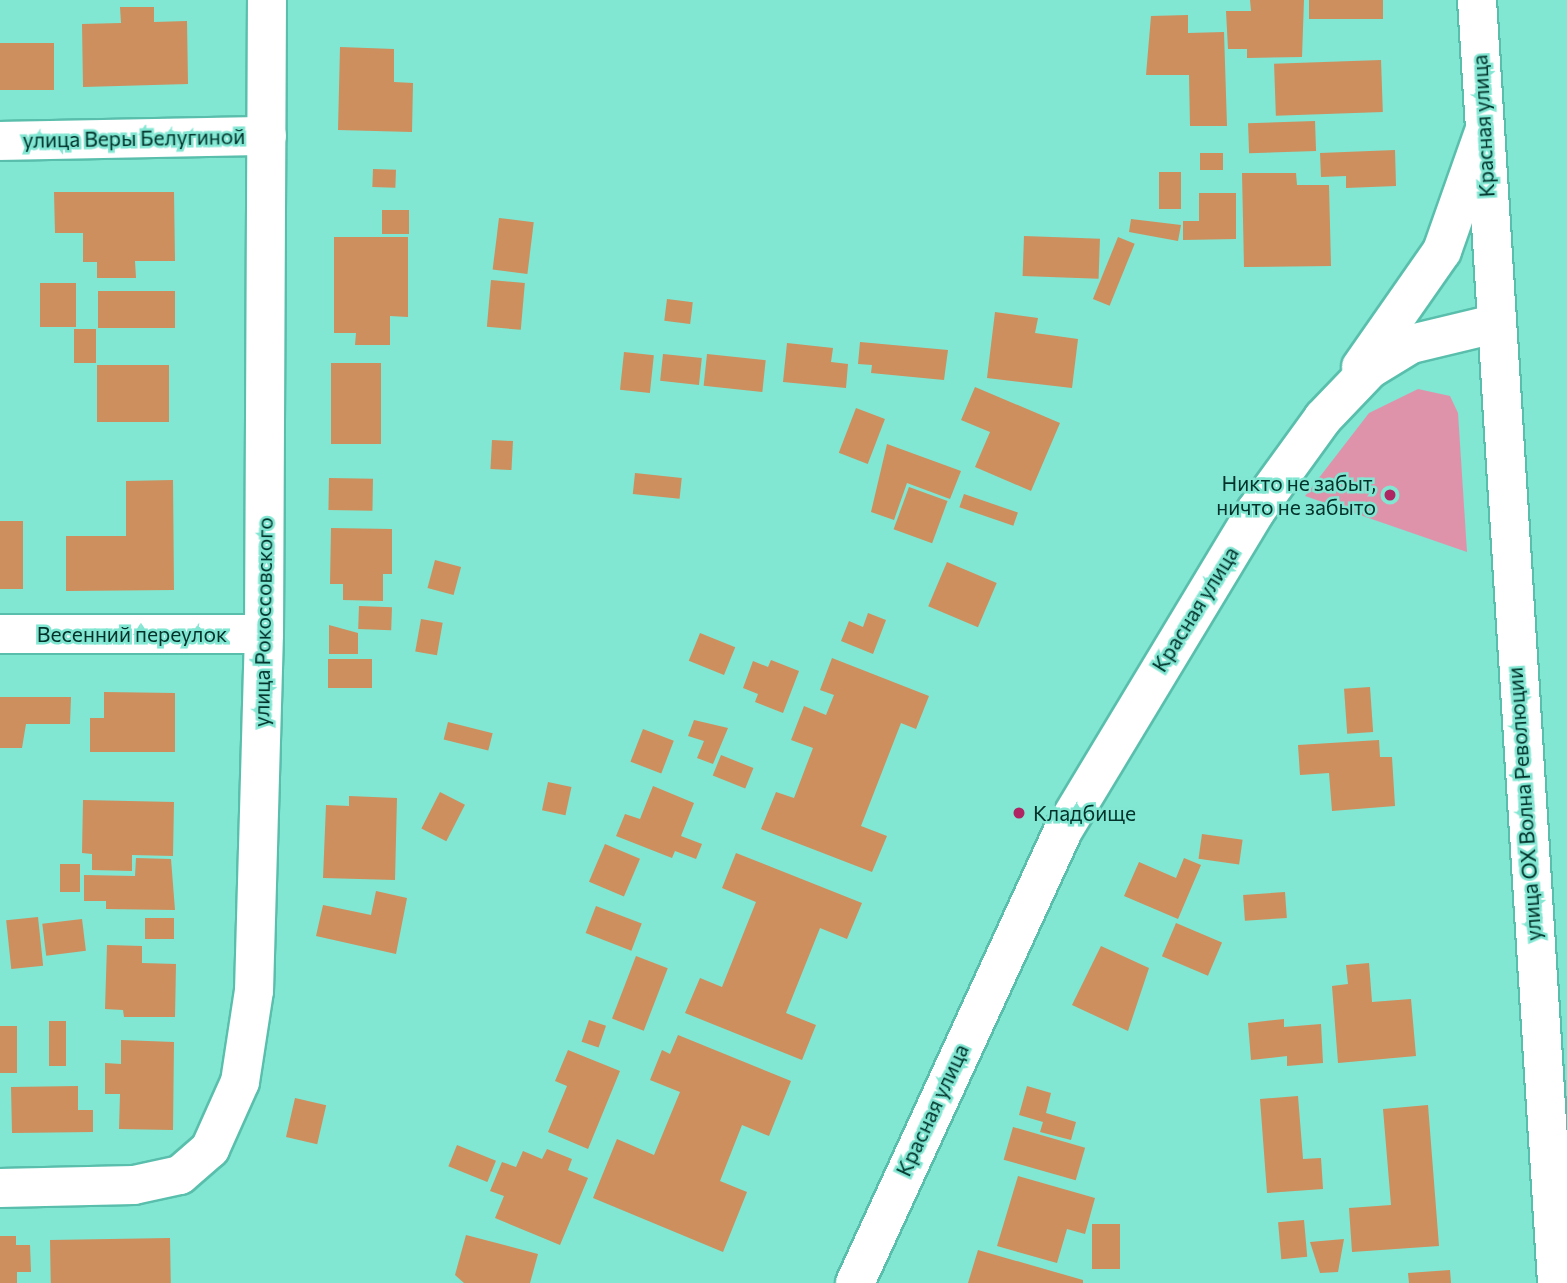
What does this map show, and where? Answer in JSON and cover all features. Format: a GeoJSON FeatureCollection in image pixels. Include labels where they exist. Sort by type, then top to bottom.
{"type":"FeatureCollection","features":[{"type":"Feature","properties":{"kind":"street","name":"улица Рокоссовского"},"geometry":{"type":"LineString","coordinates":[[0,1188],[134,1185],[169,1179],[200,1162],[220,1132],[240,1082],[254,991],[264,634],[267,0]]}},
{"type":"Feature","properties":{"kind":"street","name":"Красная улица"},"geometry":{"type":"LineString","coordinates":[[855,1283],[1065,829],[1255,512],[1323,418],[1390,355],[1435,336],[1494,324],[1476,0]]}},
{"type":"Feature","properties":{"kind":"street"},"geometry":{"type":"LineString","coordinates":[[1323,418],[1442,251],[1483,132]]}},
{"type":"Feature","properties":{"kind":"street","name":"улица Веры Белугиной"},"geometry":{"type":"LineString","coordinates":[[0,141],[267,136]]}},
{"type":"Feature","properties":{"kind":"street","name":"улица ОХ Волна Революции"},"geometry":{"type":"LineString","coordinates":[[1494,324],[1558,1283]]}},
{"type":"Feature","properties":{"kind":"street","name":"Весенний переулок"},"geometry":{"type":"LineString","coordinates":[[0,634],[264,634]]}},
{"type":"Feature","properties":{"kind":"shaded area"},"geometry":{"type":"Polygon","coordinates":[[[1418,389],[1450,396],[1458,413],[1467,552],[1305,496],[1369,413],[1418,389]]]}},
{"type":"Feature","properties":{"kind":"building"},"geometry":{"type":"Polygon","coordinates":[[[1250,0],[1304,0],[1302,57],[1247,58],[1247,49],[1228,49],[1226,11],[1251,11],[1250,0]]]}},
{"type":"Feature","properties":{"kind":"building"},"geometry":{"type":"Polygon","coordinates":[[[1309,0],[1383,0],[1383,19],[1309,19],[1309,0]]]}},
{"type":"Feature","properties":{"kind":"building"},"geometry":{"type":"Polygon","coordinates":[[[120,7],[154,7],[154,22],[187,21],[188,84],[83,87],[82,24],[121,23],[120,7]]]}},
{"type":"Feature","properties":{"kind":"building"},"geometry":{"type":"Polygon","coordinates":[[[1188,15],[1188,33],[1224,32],[1227,126],[1190,126],[1189,75],[1146,75],[1151,16],[1188,15]]]}},
{"type":"Feature","properties":{"kind":"building"},"geometry":{"type":"Polygon","coordinates":[[[0,43],[54,43],[54,90],[0,90],[0,43]]]}},
{"type":"Feature","properties":{"kind":"building"},"geometry":{"type":"Polygon","coordinates":[[[340,47],[394,49],[394,82],[413,83],[412,132],[338,130],[340,47]]]}},
{"type":"Feature","properties":{"kind":"building"},"geometry":{"type":"Polygon","coordinates":[[[1381,60],[1383,112],[1276,116],[1274,64],[1381,60]]]}},
{"type":"Feature","properties":{"kind":"building"},"geometry":{"type":"Polygon","coordinates":[[[1315,121],[1316,151],[1249,153],[1248,123],[1315,121]]]}},
{"type":"Feature","properties":{"kind":"building"},"geometry":{"type":"Polygon","coordinates":[[[1395,150],[1396,186],[1346,188],[1346,176],[1321,177],[1320,153],[1395,150]]]}},
{"type":"Feature","properties":{"kind":"building"},"geometry":{"type":"Polygon","coordinates":[[[1200,153],[1223,153],[1223,170],[1200,170],[1200,153]]]}},
{"type":"Feature","properties":{"kind":"building"},"geometry":{"type":"Polygon","coordinates":[[[373,169],[396,170],[395,188],[372,187],[373,169]]]}},
{"type":"Feature","properties":{"kind":"building"},"geometry":{"type":"Polygon","coordinates":[[[1159,172],[1181,172],[1181,209],[1159,209],[1159,172]]]}},
{"type":"Feature","properties":{"kind":"building"},"geometry":{"type":"Polygon","coordinates":[[[1242,173],[1296,173],[1297,185],[1329,185],[1331,266],[1244,267],[1242,173]]]}},
{"type":"Feature","properties":{"kind":"building"},"geometry":{"type":"Polygon","coordinates":[[[54,192],[174,192],[175,261],[135,261],[136,278],[97,278],[97,262],[83,262],[83,233],[55,233],[54,192]]]}},
{"type":"Feature","properties":{"kind":"building"},"geometry":{"type":"Polygon","coordinates":[[[1199,193],[1236,193],[1236,239],[1183,240],[1183,221],[1199,221],[1199,193]]]}},
{"type":"Feature","properties":{"kind":"building"},"geometry":{"type":"Polygon","coordinates":[[[382,210],[409,210],[409,234],[382,234],[382,210]]]}},
{"type":"Feature","properties":{"kind":"building"},"geometry":{"type":"Polygon","coordinates":[[[499,218],[534,222],[527,274],[493,270],[499,218]]]}},
{"type":"Feature","properties":{"kind":"building"},"geometry":{"type":"Polygon","coordinates":[[[1131,219],[1181,225],[1178,241],[1129,232],[1131,219]]]}},
{"type":"Feature","properties":{"kind":"building"},"geometry":{"type":"Polygon","coordinates":[[[1024,236],[1100,239],[1099,279],[1023,276],[1024,236]]]}},
{"type":"Feature","properties":{"kind":"building"},"geometry":{"type":"Polygon","coordinates":[[[334,237],[408,237],[408,317],[390,316],[390,345],[355,345],[356,333],[334,333],[334,237]]]}},
{"type":"Feature","properties":{"kind":"building"},"geometry":{"type":"Polygon","coordinates":[[[1118,237],[1135,244],[1110,306],[1093,299],[1118,237]]]}},
{"type":"Feature","properties":{"kind":"building"},"geometry":{"type":"Polygon","coordinates":[[[491,280],[525,283],[521,330],[487,327],[491,280]]]}},
{"type":"Feature","properties":{"kind":"building"},"geometry":{"type":"Polygon","coordinates":[[[40,283],[76,283],[76,327],[40,327],[40,283]]]}},
{"type":"Feature","properties":{"kind":"building"},"geometry":{"type":"Polygon","coordinates":[[[98,291],[175,291],[175,328],[98,328],[98,291]]]}},
{"type":"Feature","properties":{"kind":"building"},"geometry":{"type":"Polygon","coordinates":[[[667,299],[693,302],[690,324],[664,321],[667,299]]]}},
{"type":"Feature","properties":{"kind":"building"},"geometry":{"type":"Polygon","coordinates":[[[995,312],[1038,318],[1035,333],[1078,339],[1072,388],[987,378],[995,312]]]}},
{"type":"Feature","properties":{"kind":"building"},"geometry":{"type":"Polygon","coordinates":[[[74,329],[96,329],[96,363],[74,363],[74,329]]]}},
{"type":"Feature","properties":{"kind":"building"},"geometry":{"type":"Polygon","coordinates":[[[860,342],[948,350],[944,380],[871,373],[872,365],[858,364],[860,342]]]}},
{"type":"Feature","properties":{"kind":"building"},"geometry":{"type":"Polygon","coordinates":[[[787,343],[833,348],[831,362],[848,364],[846,388],[783,382],[787,343]]]}},
{"type":"Feature","properties":{"kind":"building"},"geometry":{"type":"Polygon","coordinates":[[[624,352],[654,355],[650,393],[620,390],[624,352]]]}},
{"type":"Feature","properties":{"kind":"building"},"geometry":{"type":"Polygon","coordinates":[[[663,354],[702,358],[699,385],[660,381],[663,354]]]}},
{"type":"Feature","properties":{"kind":"building"},"geometry":{"type":"Polygon","coordinates":[[[707,354],[766,360],[762,392],[704,386],[707,354]]]}},
{"type":"Feature","properties":{"kind":"building"},"geometry":{"type":"Polygon","coordinates":[[[331,363],[381,363],[381,444],[331,444],[331,363]]]}},
{"type":"Feature","properties":{"kind":"building"},"geometry":{"type":"Polygon","coordinates":[[[97,365],[169,365],[169,422],[97,422],[97,365]]]}},
{"type":"Feature","properties":{"kind":"building"},"geometry":{"type":"Polygon","coordinates":[[[975,387],[1060,423],[1031,491],[975,467],[990,432],[961,420],[975,387]]]}},
{"type":"Feature","properties":{"kind":"building"},"geometry":{"type":"Polygon","coordinates":[[[856,408],[885,419],[868,464],[839,453],[856,408]]]}},
{"type":"Feature","properties":{"kind":"building"},"geometry":{"type":"Polygon","coordinates":[[[492,440],[513,441],[511,470],[490,469],[492,440]]]}},
{"type":"Feature","properties":{"kind":"building"},"geometry":{"type":"Polygon","coordinates":[[[887,444],[961,471],[950,499],[907,483],[894,520],[871,512],[887,444]]]}},
{"type":"Feature","properties":{"kind":"building"},"geometry":{"type":"Polygon","coordinates":[[[635,473],[682,478],[680,499],[633,494],[635,473]]]}},
{"type":"Feature","properties":{"kind":"building"},"geometry":{"type":"Polygon","coordinates":[[[329,478],[373,479],[372,511],[328,510],[329,478]]]}},
{"type":"Feature","properties":{"kind":"building"},"geometry":{"type":"Polygon","coordinates":[[[173,480],[174,590],[66,591],[66,536],[126,536],[126,481],[173,480]]]}},
{"type":"Feature","properties":{"kind":"building"},"geometry":{"type":"Polygon","coordinates":[[[909,487],[948,501],[932,543],[894,529],[909,487]]]}},
{"type":"Feature","properties":{"kind":"building"},"geometry":{"type":"Polygon","coordinates":[[[964,494],[1018,513],[1013,526],[959,507],[964,494]]]}},
{"type":"Feature","properties":{"kind":"building"},"geometry":{"type":"Polygon","coordinates":[[[0,521],[23,521],[23,589],[0,589],[0,521]]]}},
{"type":"Feature","properties":{"kind":"building"},"geometry":{"type":"Polygon","coordinates":[[[331,528],[392,529],[392,574],[383,574],[383,601],[343,600],[343,584],[330,584],[331,528]]]}},
{"type":"Feature","properties":{"kind":"building"},"geometry":{"type":"Polygon","coordinates":[[[435,560],[461,567],[454,595],[427,588],[435,560]]]}},
{"type":"Feature","properties":{"kind":"building"},"geometry":{"type":"Polygon","coordinates":[[[947,562],[997,583],[978,627],[928,606],[947,562]]]}},
{"type":"Feature","properties":{"kind":"building"},"geometry":{"type":"Polygon","coordinates":[[[359,606],[392,607],[391,630],[358,629],[359,606]]]}},
{"type":"Feature","properties":{"kind":"building"},"geometry":{"type":"Polygon","coordinates":[[[868,613],[886,620],[873,654],[841,641],[849,621],[863,627],[868,613]]]}},
{"type":"Feature","properties":{"kind":"building"},"geometry":{"type":"Polygon","coordinates":[[[421,619],[443,623],[437,655],[415,651],[421,619]]]}},
{"type":"Feature","properties":{"kind":"building"},"geometry":{"type":"Polygon","coordinates":[[[329,625],[358,633],[358,654],[329,654],[329,625]]]}},
{"type":"Feature","properties":{"kind":"building"},"geometry":{"type":"Polygon","coordinates":[[[700,633],[735,647],[724,675],[689,661],[700,633]]]}},
{"type":"Feature","properties":{"kind":"building"},"geometry":{"type":"Polygon","coordinates":[[[832,658],[929,696],[916,729],[901,723],[861,826],[887,836],[872,872],[761,829],[776,792],[794,798],[813,748],[791,740],[804,706],[826,715],[834,695],[820,690],[832,658]]]}},
{"type":"Feature","properties":{"kind":"building"},"geometry":{"type":"Polygon","coordinates":[[[328,659],[372,659],[372,688],[328,688],[328,659]]]}},
{"type":"Feature","properties":{"kind":"building"},"geometry":{"type":"Polygon","coordinates":[[[771,660],[799,671],[783,713],[755,702],[758,694],[743,688],[753,661],[768,667],[771,660]]]}},
{"type":"Feature","properties":{"kind":"building"},"geometry":{"type":"Polygon","coordinates":[[[1370,687],[1373,732],[1347,734],[1344,689],[1370,687]]]}},
{"type":"Feature","properties":{"kind":"building"},"geometry":{"type":"Polygon","coordinates":[[[104,692],[175,693],[175,752],[90,752],[90,718],[104,718],[104,692]]]}},
{"type":"Feature","properties":{"kind":"building"},"geometry":{"type":"Polygon","coordinates":[[[0,697],[71,697],[70,724],[26,724],[22,748],[0,748],[0,697]]]}},
{"type":"Feature","properties":{"kind":"building"},"geometry":{"type":"Polygon","coordinates":[[[694,720],[728,728],[713,764],[697,758],[704,741],[688,736],[694,720]]]}},
{"type":"Feature","properties":{"kind":"building"},"geometry":{"type":"Polygon","coordinates":[[[448,722],[493,733],[488,751],[444,739],[448,722]]]}},
{"type":"Feature","properties":{"kind":"building"},"geometry":{"type":"Polygon","coordinates":[[[643,729],[674,741],[661,774],[630,762],[643,729]]]}},
{"type":"Feature","properties":{"kind":"building"},"geometry":{"type":"Polygon","coordinates":[[[1379,740],[1380,757],[1392,757],[1395,806],[1332,811],[1329,773],[1300,775],[1298,745],[1379,740]]]}},
{"type":"Feature","properties":{"kind":"building"},"geometry":{"type":"Polygon","coordinates":[[[721,755],[753,768],[745,789],[713,775],[721,755]]]}},
{"type":"Feature","properties":{"kind":"building"},"geometry":{"type":"Polygon","coordinates":[[[548,782],[571,787],[565,815],[542,810],[548,782]]]}},
{"type":"Feature","properties":{"kind":"building"},"geometry":{"type":"Polygon","coordinates":[[[653,786],[694,803],[681,836],[702,844],[696,859],[675,851],[672,858],[616,836],[625,814],[640,819],[653,786]]]}},
{"type":"Feature","properties":{"kind":"building"},"geometry":{"type":"Polygon","coordinates":[[[440,792],[465,805],[446,841],[421,829],[440,792]]]}},
{"type":"Feature","properties":{"kind":"building"},"geometry":{"type":"Polygon","coordinates":[[[349,796],[397,798],[395,880],[323,878],[326,805],[349,806],[349,796]]]}},
{"type":"Feature","properties":{"kind":"building"},"geometry":{"type":"Polygon","coordinates":[[[83,800],[174,802],[173,856],[132,855],[132,871],[92,870],[92,854],[82,853],[83,800]]]}},
{"type":"Feature","properties":{"kind":"building"},"geometry":{"type":"Polygon","coordinates":[[[1202,834],[1243,840],[1239,864],[1199,859],[1202,834]]]}},
{"type":"Feature","properties":{"kind":"building"},"geometry":{"type":"Polygon","coordinates":[[[605,844],[640,859],[624,897],[589,882],[605,844]]]}},
{"type":"Feature","properties":{"kind":"building"},"geometry":{"type":"Polygon","coordinates":[[[736,853],[862,903],[847,939],[820,928],[786,1013],[816,1025],[802,1060],[685,1013],[700,978],[722,987],[756,902],[722,888],[736,853]]]}},
{"type":"Feature","properties":{"kind":"building"},"geometry":{"type":"Polygon","coordinates":[[[136,858],[171,859],[175,910],[106,909],[106,901],[84,901],[84,875],[135,876],[136,858]]]}},
{"type":"Feature","properties":{"kind":"building"},"geometry":{"type":"Polygon","coordinates":[[[1184,858],[1201,865],[1178,919],[1124,896],[1139,862],[1176,878],[1184,858]]]}},
{"type":"Feature","properties":{"kind":"building"},"geometry":{"type":"Polygon","coordinates":[[[60,864],[80,864],[80,892],[60,892],[60,864]]]}},
{"type":"Feature","properties":{"kind":"building"},"geometry":{"type":"Polygon","coordinates":[[[376,891],[407,898],[396,954],[316,936],[323,905],[371,915],[376,891]]]}},
{"type":"Feature","properties":{"kind":"building"},"geometry":{"type":"Polygon","coordinates":[[[1285,892],[1287,918],[1245,921],[1243,895],[1285,892]]]}},
{"type":"Feature","properties":{"kind":"building"},"geometry":{"type":"Polygon","coordinates":[[[596,906],[642,924],[631,951],[586,933],[596,906]]]}},
{"type":"Feature","properties":{"kind":"building"},"geometry":{"type":"Polygon","coordinates":[[[38,917],[43,966],[11,969],[6,920],[38,917]]]}},
{"type":"Feature","properties":{"kind":"building"},"geometry":{"type":"Polygon","coordinates":[[[145,918],[174,918],[174,939],[145,939],[145,918]]]}},
{"type":"Feature","properties":{"kind":"building"},"geometry":{"type":"Polygon","coordinates":[[[82,919],[86,951],[46,956],[42,924],[82,919]]]}},
{"type":"Feature","properties":{"kind":"building"},"geometry":{"type":"Polygon","coordinates":[[[1176,923],[1222,943],[1208,976],[1162,956],[1176,923]]]}},
{"type":"Feature","properties":{"kind":"building"},"geometry":{"type":"Polygon","coordinates":[[[107,945],[142,946],[142,963],[176,964],[175,1017],[124,1017],[123,1010],[105,1009],[107,945]]]}},
{"type":"Feature","properties":{"kind":"building"},"geometry":{"type":"Polygon","coordinates":[[[1101,946],[1149,968],[1128,1031],[1072,1005],[1101,946]]]}},
{"type":"Feature","properties":{"kind":"building"},"geometry":{"type":"Polygon","coordinates":[[[636,956],[668,968],[644,1031],[612,1019],[636,956]]]}},
{"type":"Feature","properties":{"kind":"building"},"geometry":{"type":"Polygon","coordinates":[[[1369,963],[1372,1002],[1411,999],[1416,1056],[1338,1063],[1332,986],[1348,984],[1346,965],[1369,963]]]}},
{"type":"Feature","properties":{"kind":"building"},"geometry":{"type":"Polygon","coordinates":[[[1284,1019],[1284,1027],[1321,1024],[1323,1063],[1287,1066],[1287,1056],[1251,1060],[1248,1023],[1284,1019]]]}},
{"type":"Feature","properties":{"kind":"building"},"geometry":{"type":"Polygon","coordinates":[[[589,1020],[606,1026],[599,1048],[582,1042],[589,1020]]]}},
{"type":"Feature","properties":{"kind":"building"},"geometry":{"type":"Polygon","coordinates":[[[49,1021],[66,1021],[66,1066],[49,1066],[49,1021]]]}},
{"type":"Feature","properties":{"kind":"building"},"geometry":{"type":"Polygon","coordinates":[[[0,1026],[17,1026],[17,1073],[0,1073],[0,1026]]]}},
{"type":"Feature","properties":{"kind":"building"},"geometry":{"type":"Polygon","coordinates":[[[678,1035],[791,1081],[769,1136],[742,1125],[720,1181],[747,1192],[723,1252],[593,1198],[617,1139],[654,1155],[680,1092],[650,1080],[662,1050],[670,1054],[678,1035]]]}},
{"type":"Feature","properties":{"kind":"building"},"geometry":{"type":"Polygon","coordinates":[[[121,1040],[174,1042],[173,1130],[119,1129],[120,1094],[105,1094],[105,1063],[121,1064],[121,1040]]]}},
{"type":"Feature","properties":{"kind":"building"},"geometry":{"type":"Polygon","coordinates":[[[568,1050],[620,1071],[588,1149],[548,1132],[567,1086],[555,1081],[568,1050]]]}},
{"type":"Feature","properties":{"kind":"building"},"geometry":{"type":"Polygon","coordinates":[[[78,1086],[78,1110],[93,1110],[93,1132],[12,1133],[11,1087],[78,1086]]]}},
{"type":"Feature","properties":{"kind":"building"},"geometry":{"type":"Polygon","coordinates":[[[1027,1086],[1051,1093],[1046,1113],[1076,1122],[1071,1140],[1040,1132],[1043,1122],[1019,1115],[1027,1086]]]}},
{"type":"Feature","properties":{"kind":"building"},"geometry":{"type":"Polygon","coordinates":[[[1298,1096],[1303,1159],[1321,1158],[1323,1189],[1267,1193],[1260,1099],[1298,1096]]]}},
{"type":"Feature","properties":{"kind":"building"},"geometry":{"type":"Polygon","coordinates":[[[295,1098],[326,1105],[317,1144],[286,1137],[295,1098]]]}},
{"type":"Feature","properties":{"kind":"building"},"geometry":{"type":"Polygon","coordinates":[[[1428,1105],[1439,1246],[1352,1252],[1349,1208],[1391,1205],[1383,1109],[1428,1105]]]}},
{"type":"Feature","properties":{"kind":"building"},"geometry":{"type":"Polygon","coordinates":[[[1013,1127],[1085,1148],[1076,1180],[1004,1160],[1013,1127]]]}},
{"type":"Feature","properties":{"kind":"building"},"geometry":{"type":"Polygon","coordinates":[[[457,1145],[496,1161],[487,1182],[448,1166],[457,1145]]]}},
{"type":"Feature","properties":{"kind":"building"},"geometry":{"type":"Polygon","coordinates":[[[547,1149],[572,1159],[568,1170],[588,1178],[560,1245],[495,1218],[504,1196],[490,1191],[502,1162],[516,1167],[523,1151],[542,1159],[547,1149]]]}},
{"type":"Feature","properties":{"kind":"building"},"geometry":{"type":"Polygon","coordinates":[[[1018,1176],[1095,1198],[1085,1234],[1067,1229],[1057,1263],[997,1246],[1018,1176]]]}},
{"type":"Feature","properties":{"kind":"building"},"geometry":{"type":"Polygon","coordinates":[[[1304,1220],[1307,1257],[1281,1259],[1278,1222],[1304,1220]]]}},
{"type":"Feature","properties":{"kind":"building"},"geometry":{"type":"Polygon","coordinates":[[[1092,1224],[1120,1224],[1120,1269],[1092,1269],[1092,1224]]]}},
{"type":"Feature","properties":{"kind":"building"},"geometry":{"type":"Polygon","coordinates":[[[466,1235],[538,1254],[530,1283],[464,1283],[455,1275],[466,1235]]]}},
{"type":"Feature","properties":{"kind":"building"},"geometry":{"type":"Polygon","coordinates":[[[0,1236],[16,1236],[16,1245],[30,1245],[31,1272],[17,1272],[17,1283],[0,1283],[0,1236]]]}},
{"type":"Feature","properties":{"kind":"building"},"geometry":{"type":"Polygon","coordinates":[[[170,1238],[171,1283],[51,1283],[50,1240],[170,1238]]]}},
{"type":"Feature","properties":{"kind":"building"},"geometry":{"type":"Polygon","coordinates":[[[1344,1239],[1338,1272],[1320,1273],[1310,1242],[1344,1239]]]}},
{"type":"Feature","properties":{"kind":"building"},"geometry":{"type":"Polygon","coordinates":[[[978,1250],[1083,1280],[1083,1283],[968,1283],[978,1250]]]}},
{"type":"Feature","properties":{"kind":"building"},"geometry":{"type":"Polygon","coordinates":[[[1450,1270],[1451,1283],[1409,1283],[1408,1273],[1450,1270]]]}},
{"type":"Feature","properties":{"kind":"place","name":"Никто не забыт, ничто не забыто"},"geometry":{"type":"Point","coordinates":[1390,495]}},
{"type":"Feature","properties":{"kind":"place","name":"Кладбище"},"geometry":{"type":"Point","coordinates":[1019,813]}}]}
